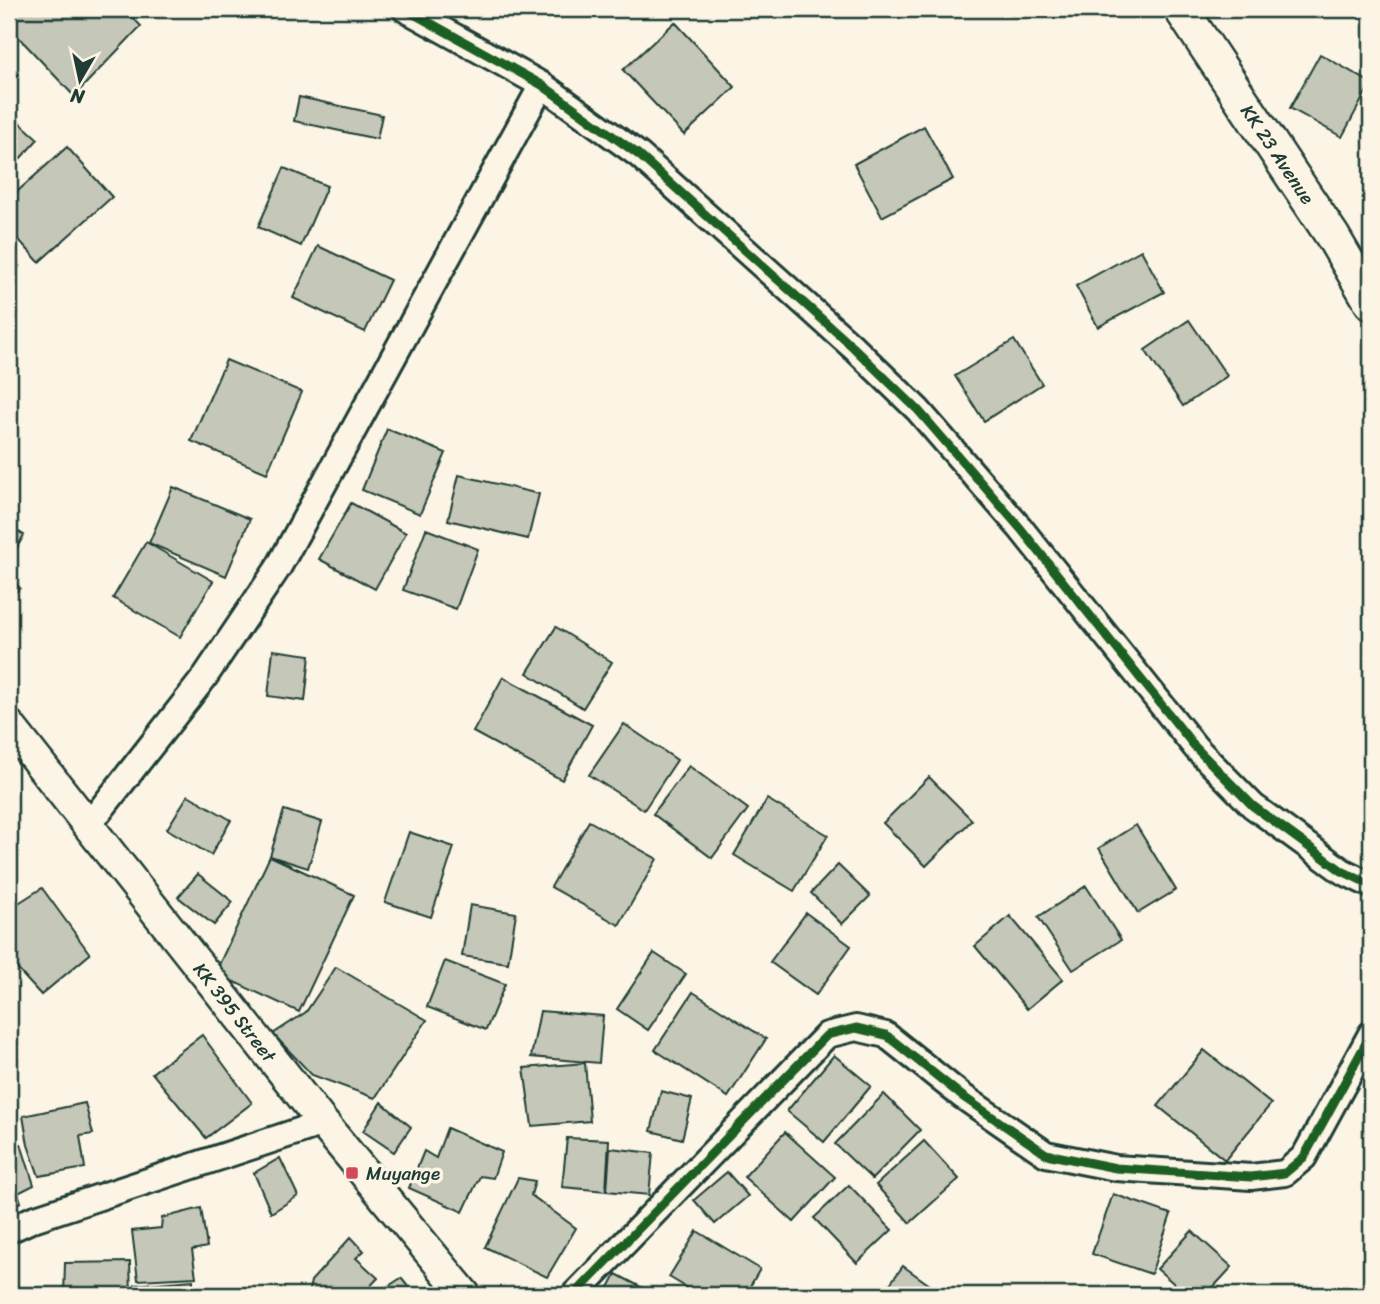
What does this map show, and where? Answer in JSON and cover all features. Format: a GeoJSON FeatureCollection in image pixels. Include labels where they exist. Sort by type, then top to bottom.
{"type":"FeatureCollection","features":[{"type":"Feature","properties":{"kind":"main road","name":"KK 23 Avenue"},"geometry":{"type":"LineString","coordinates":[[1181,9],[1333,237],[1371,302]]}},
{"type":"Feature","properties":{"kind":"street"},"geometry":{"type":"LineString","coordinates":[[404,9],[542,85],[639,156],[853,347],[918,410],[1021,529],[1196,748],[1253,806],[1342,870],[1371,885]]}},
{"type":"Feature","properties":{"kind":"street"},"geometry":{"type":"LineString","coordinates":[[88,826],[204,678],[278,568],[542,85]]}},
{"type":"Feature","properties":{"kind":"street","name":"KK 395 Street"},"geometry":{"type":"LineString","coordinates":[[9,725],[323,1124],[465,1295]]}},
{"type":"Feature","properties":{"kind":"street"},"geometry":{"type":"LineString","coordinates":[[574,1295],[827,1035],[856,1028],[886,1035],[962,1096],[1046,1154],[1116,1168],[1251,1177],[1285,1173],[1304,1157],[1371,1034]]}},
{"type":"Feature","properties":{"kind":"street"},"geometry":{"type":"LineString","coordinates":[[9,1230],[33,1219],[323,1124]]}},
{"type":"Feature","properties":{"kind":"building"},"geometry":{"type":"Polygon","coordinates":[[[9,9],[124,9],[141,26],[74,96],[9,27],[9,9]]]}},
{"type":"Feature","properties":{"kind":"building"},"geometry":{"type":"Polygon","coordinates":[[[675,22],[735,87],[684,135],[623,70],[675,22]]]}},
{"type":"Feature","properties":{"kind":"building"},"geometry":{"type":"Polygon","coordinates":[[[1320,54],[1371,83],[1342,137],[1290,108],[1320,54]]]}},
{"type":"Feature","properties":{"kind":"building"},"geometry":{"type":"Polygon","coordinates":[[[299,97],[382,115],[377,139],[294,121],[299,97]]]}},
{"type":"Feature","properties":{"kind":"building"},"geometry":{"type":"Polygon","coordinates":[[[9,113],[38,139],[9,171],[9,113]]]}},
{"type":"Feature","properties":{"kind":"building"},"geometry":{"type":"Polygon","coordinates":[[[924,126],[953,179],[882,217],[854,164],[924,126]]]}},
{"type":"Feature","properties":{"kind":"building"},"geometry":{"type":"Polygon","coordinates":[[[67,147],[112,197],[39,262],[9,229],[9,199],[67,147]]]}},
{"type":"Feature","properties":{"kind":"building"},"geometry":{"type":"Polygon","coordinates":[[[284,168],[327,186],[301,246],[258,227],[284,168]]]}},
{"type":"Feature","properties":{"kind":"building"},"geometry":{"type":"Polygon","coordinates":[[[318,246],[390,280],[365,332],[293,298],[318,246]]]}},
{"type":"Feature","properties":{"kind":"building"},"geometry":{"type":"Polygon","coordinates":[[[1141,250],[1164,292],[1098,327],[1076,286],[1141,250]]]}},
{"type":"Feature","properties":{"kind":"building"},"geometry":{"type":"Polygon","coordinates":[[[9,257],[19,266],[9,277],[9,257]]]}},
{"type":"Feature","properties":{"kind":"building"},"geometry":{"type":"Polygon","coordinates":[[[1189,320],[1227,376],[1183,406],[1145,350],[1189,320]]]}},
{"type":"Feature","properties":{"kind":"building"},"geometry":{"type":"Polygon","coordinates":[[[1014,340],[1042,384],[984,421],[955,376],[1014,340]]]}},
{"type":"Feature","properties":{"kind":"building"},"geometry":{"type":"Polygon","coordinates":[[[226,360],[302,392],[267,473],[191,441],[226,360]]]}},
{"type":"Feature","properties":{"kind":"building"},"geometry":{"type":"Polygon","coordinates":[[[387,429],[446,453],[420,514],[362,490],[387,429]]]}},
{"type":"Feature","properties":{"kind":"building"},"geometry":{"type":"Polygon","coordinates":[[[459,475],[539,494],[528,539],[448,520],[459,475]]]}},
{"type":"Feature","properties":{"kind":"building"},"geometry":{"type":"Polygon","coordinates":[[[173,487],[250,519],[226,576],[149,543],[173,487]]]}},
{"type":"Feature","properties":{"kind":"building"},"geometry":{"type":"Polygon","coordinates":[[[351,503],[406,533],[375,589],[319,559],[351,503]]]}},
{"type":"Feature","properties":{"kind":"building"},"geometry":{"type":"Polygon","coordinates":[[[9,526],[24,535],[11,558],[9,557],[9,526]]]}},
{"type":"Feature","properties":{"kind":"building"},"geometry":{"type":"Polygon","coordinates":[[[426,529],[478,549],[456,609],[403,590],[426,529]]]}},
{"type":"Feature","properties":{"kind":"building"},"geometry":{"type":"Polygon","coordinates":[[[146,542],[213,581],[180,637],[113,598],[146,542]]]}},
{"type":"Feature","properties":{"kind":"building"},"geometry":{"type":"Polygon","coordinates":[[[9,576],[20,588],[9,598],[9,576]]]}},
{"type":"Feature","properties":{"kind":"building"},"geometry":{"type":"Polygon","coordinates":[[[556,627],[612,662],[583,708],[527,673],[556,627]]]}},
{"type":"Feature","properties":{"kind":"building"},"geometry":{"type":"Polygon","coordinates":[[[273,650],[310,655],[305,701],[268,696],[273,650]]]}},
{"type":"Feature","properties":{"kind":"building"},"geometry":{"type":"Polygon","coordinates":[[[503,677],[592,725],[562,780],[473,732],[503,677]]]}},
{"type":"Feature","properties":{"kind":"building"},"geometry":{"type":"Polygon","coordinates":[[[624,724],[677,760],[644,810],[589,775],[624,724]]]}},
{"type":"Feature","properties":{"kind":"building"},"geometry":{"type":"Polygon","coordinates":[[[689,766],[748,809],[712,858],[653,814],[689,766]]]}},
{"type":"Feature","properties":{"kind":"building"},"geometry":{"type":"Polygon","coordinates":[[[929,777],[972,820],[926,866],[883,823],[929,777]]]}},
{"type":"Feature","properties":{"kind":"building"},"geometry":{"type":"Polygon","coordinates":[[[188,795],[231,820],[211,855],[167,829],[188,795]]]}},
{"type":"Feature","properties":{"kind":"building"},"geometry":{"type":"Polygon","coordinates":[[[767,799],[828,835],[794,891],[734,855],[767,799]]]}},
{"type":"Feature","properties":{"kind":"building"},"geometry":{"type":"Polygon","coordinates":[[[284,810],[322,822],[308,868],[270,856],[284,810]]]}},
{"type":"Feature","properties":{"kind":"building"},"geometry":{"type":"Polygon","coordinates":[[[589,821],[657,859],[619,925],[551,887],[589,821]]]}},
{"type":"Feature","properties":{"kind":"building"},"geometry":{"type":"Polygon","coordinates":[[[1136,825],[1176,890],[1138,913],[1099,848],[1136,825]]]}},
{"type":"Feature","properties":{"kind":"building"},"geometry":{"type":"Polygon","coordinates":[[[409,832],[454,847],[431,917],[385,902],[409,832]]]}},
{"type":"Feature","properties":{"kind":"building"},"geometry":{"type":"Polygon","coordinates":[[[270,856],[354,895],[299,1012],[215,973],[270,856]]]}},
{"type":"Feature","properties":{"kind":"building"},"geometry":{"type":"Polygon","coordinates":[[[838,865],[870,896],[842,924],[811,893],[838,865]]]}},
{"type":"Feature","properties":{"kind":"building"},"geometry":{"type":"Polygon","coordinates":[[[198,874],[233,902],[214,925],[178,897],[198,874]]]}},
{"type":"Feature","properties":{"kind":"building"},"geometry":{"type":"Polygon","coordinates":[[[1086,886],[1121,940],[1073,970],[1038,917],[1086,886]]]}},
{"type":"Feature","properties":{"kind":"building"},"geometry":{"type":"Polygon","coordinates":[[[42,888],[90,954],[41,995],[9,960],[9,909],[42,888]]]}},
{"type":"Feature","properties":{"kind":"building"},"geometry":{"type":"Polygon","coordinates":[[[470,905],[516,913],[508,963],[462,956],[470,905]]]}},
{"type":"Feature","properties":{"kind":"building"},"geometry":{"type":"Polygon","coordinates":[[[806,913],[851,946],[816,995],[770,962],[806,913]]]}},
{"type":"Feature","properties":{"kind":"building"},"geometry":{"type":"Polygon","coordinates":[[[1010,916],[1063,979],[1027,1009],[975,946],[1010,916]]]}},
{"type":"Feature","properties":{"kind":"building"},"geometry":{"type":"Polygon","coordinates":[[[654,953],[686,974],[648,1030],[617,1009],[654,953]]]}},
{"type":"Feature","properties":{"kind":"building"},"geometry":{"type":"Polygon","coordinates":[[[445,961],[505,984],[486,1030],[427,1007],[445,961]]]}},
{"type":"Feature","properties":{"kind":"building"},"geometry":{"type":"Polygon","coordinates":[[[336,967],[427,1020],[375,1098],[312,1075],[273,1034],[306,1012],[336,967]]]}},
{"type":"Feature","properties":{"kind":"building"},"geometry":{"type":"Polygon","coordinates":[[[693,992],[766,1039],[728,1097],[655,1050],[693,992]]]}},
{"type":"Feature","properties":{"kind":"building"},"geometry":{"type":"Polygon","coordinates":[[[540,1011],[603,1016],[599,1063],[531,1057],[540,1011]]]}},
{"type":"Feature","properties":{"kind":"building"},"geometry":{"type":"Polygon","coordinates":[[[202,1035],[252,1103],[206,1138],[152,1073],[202,1035]]]}},
{"type":"Feature","properties":{"kind":"building"},"geometry":{"type":"Polygon","coordinates":[[[9,1045],[16,1076],[9,1077],[9,1045]]]}},
{"type":"Feature","properties":{"kind":"building"},"geometry":{"type":"Polygon","coordinates":[[[1204,1050],[1271,1104],[1225,1160],[1158,1106],[1204,1050]]]}},
{"type":"Feature","properties":{"kind":"building"},"geometry":{"type":"Polygon","coordinates":[[[834,1055],[871,1086],[824,1142],[787,1111],[834,1055]]]}},
{"type":"Feature","properties":{"kind":"building"},"geometry":{"type":"Polygon","coordinates":[[[585,1063],[590,1121],[532,1126],[524,1068],[585,1063]]]}},
{"type":"Feature","properties":{"kind":"building"},"geometry":{"type":"Polygon","coordinates":[[[661,1091],[692,1099],[682,1139],[651,1131],[661,1091]]]}},
{"type":"Feature","properties":{"kind":"building"},"geometry":{"type":"Polygon","coordinates":[[[884,1094],[920,1130],[872,1179],[835,1144],[884,1094]]]}},
{"type":"Feature","properties":{"kind":"building"},"geometry":{"type":"Polygon","coordinates":[[[381,1102],[411,1127],[394,1152],[363,1131],[381,1102]]]}},
{"type":"Feature","properties":{"kind":"building"},"geometry":{"type":"Polygon","coordinates":[[[85,1103],[93,1134],[80,1136],[85,1168],[39,1176],[28,1145],[23,1116],[85,1103]]]}},
{"type":"Feature","properties":{"kind":"building"},"geometry":{"type":"Polygon","coordinates":[[[447,1128],[502,1152],[493,1178],[480,1176],[463,1212],[409,1188],[424,1151],[436,1158],[447,1128]]]}},
{"type":"Feature","properties":{"kind":"building"},"geometry":{"type":"Polygon","coordinates":[[[785,1132],[835,1177],[794,1222],[744,1177],[785,1132]]]}},
{"type":"Feature","properties":{"kind":"building"},"geometry":{"type":"Polygon","coordinates":[[[567,1138],[609,1140],[606,1191],[562,1187],[567,1138]]]}},
{"type":"Feature","properties":{"kind":"building"},"geometry":{"type":"Polygon","coordinates":[[[924,1141],[959,1179],[910,1223],[876,1185],[924,1141]]]}},
{"type":"Feature","properties":{"kind":"building"},"geometry":{"type":"Polygon","coordinates":[[[21,1144],[34,1185],[18,1193],[21,1202],[9,1206],[9,1149],[21,1144]]]}},
{"type":"Feature","properties":{"kind":"building"},"geometry":{"type":"Polygon","coordinates":[[[610,1148],[653,1153],[649,1195],[607,1191],[610,1148]]]}},
{"type":"Feature","properties":{"kind":"building"},"geometry":{"type":"Polygon","coordinates":[[[280,1158],[298,1196],[271,1213],[254,1173],[280,1158]]]}},
{"type":"Feature","properties":{"kind":"building"},"geometry":{"type":"Polygon","coordinates":[[[727,1172],[748,1196],[715,1224],[694,1200],[727,1172]]]}},
{"type":"Feature","properties":{"kind":"building"},"geometry":{"type":"Polygon","coordinates":[[[518,1178],[535,1181],[531,1195],[576,1228],[547,1277],[485,1247],[518,1178]]]}},
{"type":"Feature","properties":{"kind":"building"},"geometry":{"type":"Polygon","coordinates":[[[849,1185],[892,1230],[857,1263],[814,1218],[849,1185]]]}},
{"type":"Feature","properties":{"kind":"building"},"geometry":{"type":"Polygon","coordinates":[[[1113,1194],[1171,1214],[1151,1274],[1092,1254],[1113,1194]]]}},
{"type":"Feature","properties":{"kind":"building"},"geometry":{"type":"Polygon","coordinates":[[[201,1208],[207,1247],[192,1250],[196,1277],[138,1280],[132,1231],[161,1228],[162,1218],[201,1208]]]}},
{"type":"Feature","properties":{"kind":"building"},"geometry":{"type":"Polygon","coordinates":[[[697,1231],[760,1269],[745,1295],[699,1295],[669,1277],[697,1231]]]}},
{"type":"Feature","properties":{"kind":"building"},"geometry":{"type":"Polygon","coordinates":[[[1192,1231],[1232,1267],[1206,1295],[1187,1295],[1157,1269],[1192,1231]]]}},
{"type":"Feature","properties":{"kind":"building"},"geometry":{"type":"Polygon","coordinates":[[[351,1237],[364,1251],[356,1258],[378,1278],[362,1295],[308,1295],[311,1281],[351,1237]]]}},
{"type":"Feature","properties":{"kind":"building"},"geometry":{"type":"Polygon","coordinates":[[[130,1262],[131,1295],[64,1295],[65,1263],[130,1262]]]}},
{"type":"Feature","properties":{"kind":"building"},"geometry":{"type":"Polygon","coordinates":[[[903,1266],[944,1295],[882,1295],[903,1266]]]}},
{"type":"Feature","properties":{"kind":"building"},"geometry":{"type":"Polygon","coordinates":[[[616,1274],[656,1295],[605,1295],[616,1274]]]}},
{"type":"Feature","properties":{"kind":"building"},"geometry":{"type":"Polygon","coordinates":[[[401,1278],[415,1295],[375,1295],[401,1278]]]}},
{"type":"Feature","properties":{"kind":"building"},"geometry":{"type":"Polygon","coordinates":[[[193,1280],[193,1295],[135,1295],[135,1285],[193,1280]]]}},
{"type":"Feature","properties":{"kind":"cycle path"},"geometry":{"type":"LineString","coordinates":[[405,9],[542,85],[639,155],[853,347],[918,410],[1021,529],[1196,748],[1253,806],[1342,871],[1371,885]]}},
{"type":"Feature","properties":{"kind":"cycle path"},"geometry":{"type":"LineString","coordinates":[[574,1295],[827,1035],[856,1028],[886,1035],[962,1096],[1046,1154],[1116,1168],[1251,1177],[1285,1173],[1304,1157],[1371,1034]]}},
{"type":"Feature","properties":{"kind":"place","name":"Muyange"},"geometry":{"type":"Point","coordinates":[352,1173]}}]}
